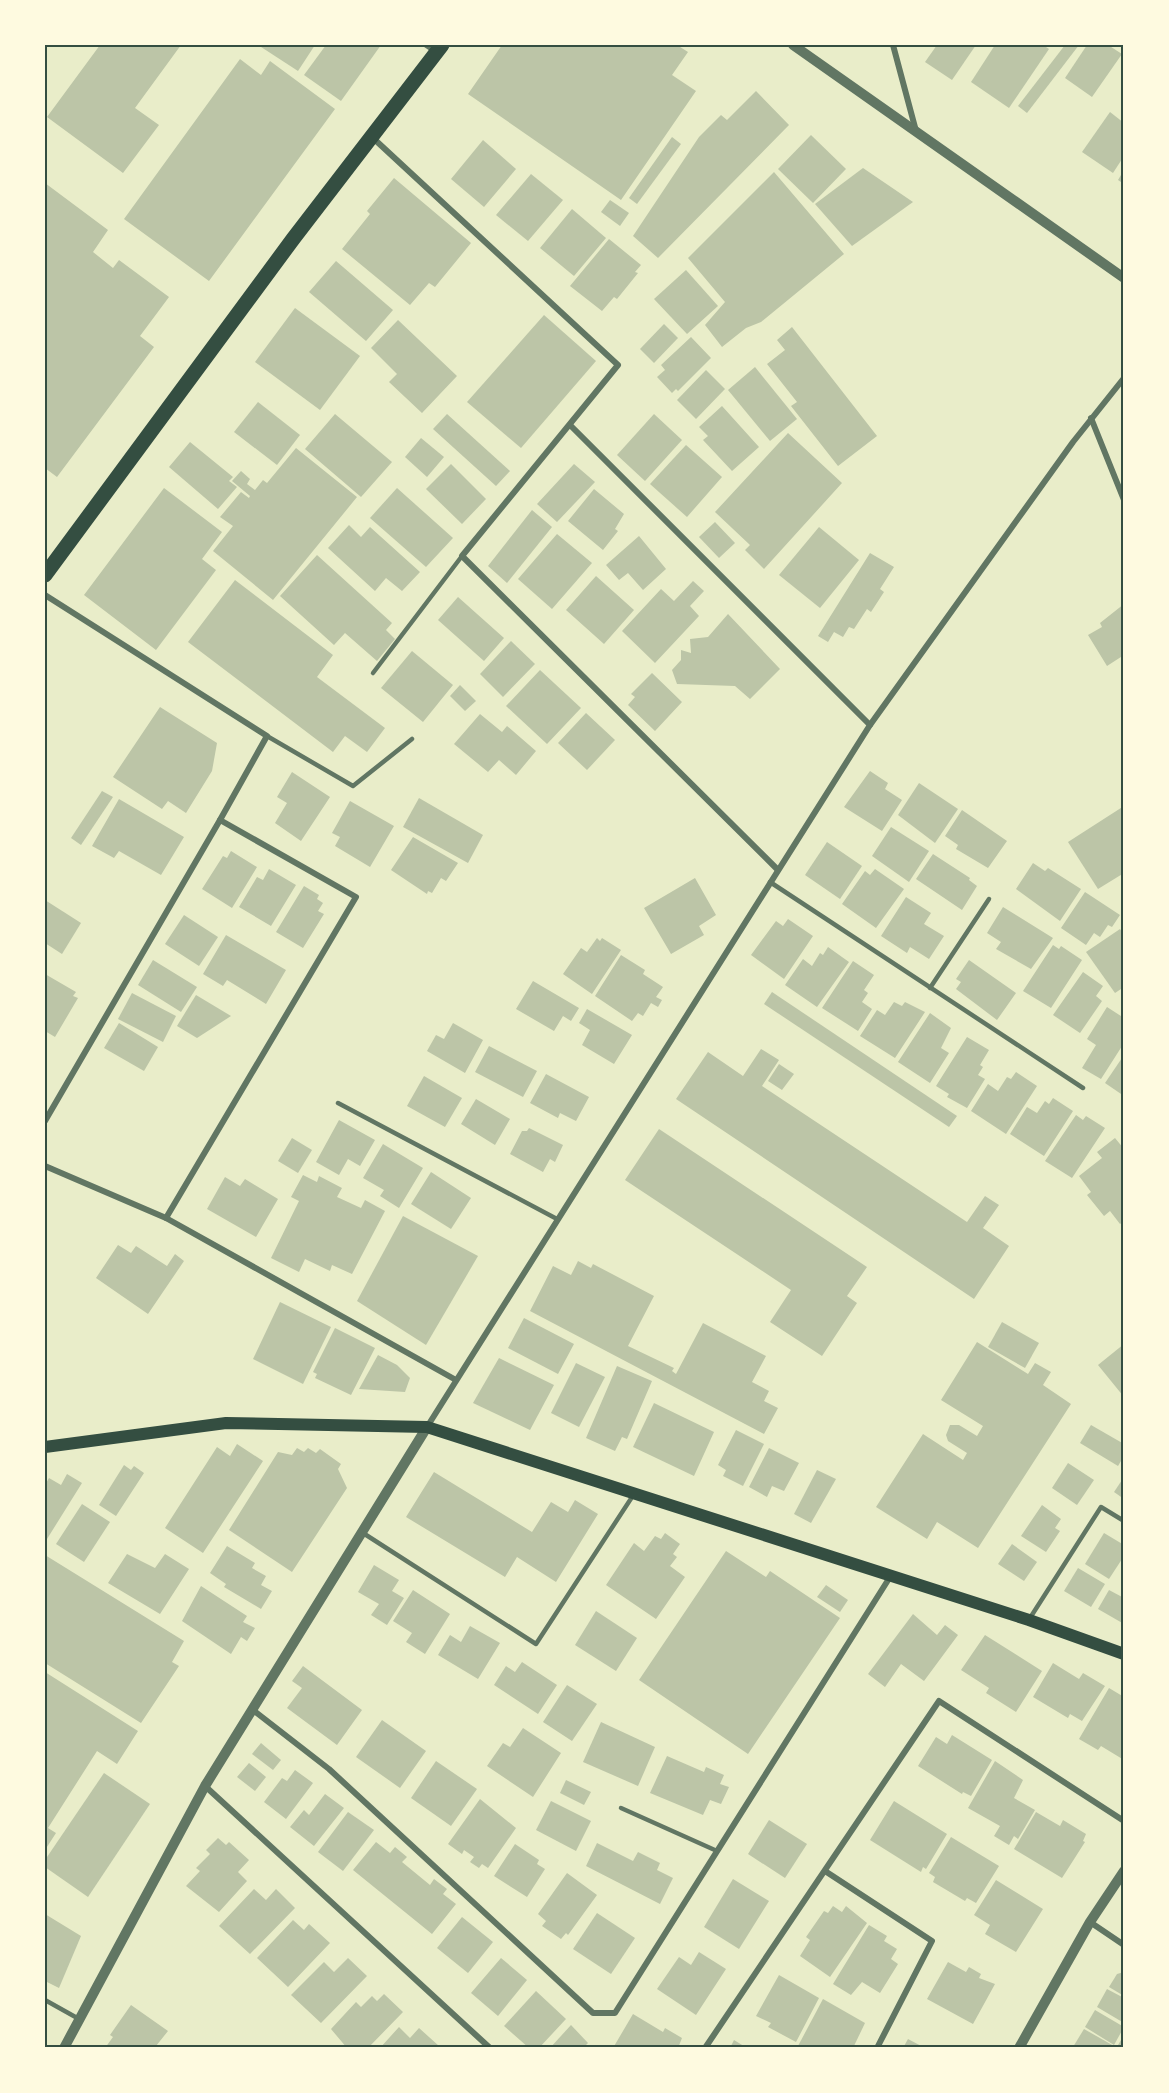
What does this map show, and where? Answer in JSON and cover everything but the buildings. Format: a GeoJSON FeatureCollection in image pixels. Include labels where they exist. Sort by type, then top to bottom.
{"type":"FeatureCollection","features":[{"type":"Feature","properties":{"kind":"main road"},"geometry":{"type":"LineString","coordinates":[[45,575],[286,249],[373,138],[434,48]]}},
{"type":"Feature","properties":{"kind":"main road"},"geometry":{"type":"LineString","coordinates":[[45,1447],[226,1423],[427,1427],[1029,1620],[1124,1654]]}},
{"type":"Feature","properties":{"kind":"street"},"geometry":{"type":"LineString","coordinates":[[793,45],[1124,278]]}},
{"type":"Feature","properties":{"kind":"street"},"geometry":{"type":"LineString","coordinates":[[893,45],[916,132]]}},
{"type":"Feature","properties":{"kind":"street"},"geometry":{"type":"LineString","coordinates":[[373,138],[618,365],[571,426],[462,556],[778,870]]}},
{"type":"Feature","properties":{"kind":"street"},"geometry":{"type":"LineString","coordinates":[[64,2048],[205,1786],[456,1380],[770,882],[870,725],[1091,418],[1124,378]]}},
{"type":"Feature","properties":{"kind":"street"},"geometry":{"type":"LineString","coordinates":[[1091,418],[1124,500]]}},
{"type":"Feature","properties":{"kind":"street"},"geometry":{"type":"LineString","coordinates":[[571,426],[870,725]]}},
{"type":"Feature","properties":{"kind":"street"},"geometry":{"type":"LineString","coordinates":[[45,595],[267,736],[45,1121]]}},
{"type":"Feature","properties":{"kind":"street"},"geometry":{"type":"LineString","coordinates":[[166,1218],[261,1053],[356,897],[220,820]]}},
{"type":"Feature","properties":{"kind":"street"},"geometry":{"type":"LineString","coordinates":[[45,1166],[166,1218],[456,1380]]}},
{"type":"Feature","properties":{"kind":"street"},"geometry":{"type":"LineString","coordinates":[[253,1710],[329,1769],[593,2013],[615,2013],[890,1577]]}},
{"type":"Feature","properties":{"kind":"street"},"geometry":{"type":"LineString","coordinates":[[705,2048],[939,1701],[1124,1821]]}},
{"type":"Feature","properties":{"kind":"street"},"geometry":{"type":"LineString","coordinates":[[205,1786],[490,2048]]}},
{"type":"Feature","properties":{"kind":"street"},"geometry":{"type":"LineString","coordinates":[[825,1870],[932,1941],[877,2048]]}},
{"type":"Feature","properties":{"kind":"street"},"geometry":{"type":"LineString","coordinates":[[1019,2048],[1090,1922],[1124,1870]]}},
{"type":"Feature","properties":{"kind":"street"},"geometry":{"type":"LineString","coordinates":[[1090,1922],[1124,1945]]}},
{"type":"Feature","properties":{"kind":"lane"},"geometry":{"type":"LineString","coordinates":[[373,673],[462,556]]}},
{"type":"Feature","properties":{"kind":"lane"},"geometry":{"type":"LineString","coordinates":[[267,736],[353,786],[412,740]]}},
{"type":"Feature","properties":{"kind":"lane"},"geometry":{"type":"LineString","coordinates":[[770,882],[1083,1088]]}},
{"type":"Feature","properties":{"kind":"lane"},"geometry":{"type":"LineString","coordinates":[[930,988],[988,899]]}},
{"type":"Feature","properties":{"kind":"lane"},"geometry":{"type":"LineString","coordinates":[[338,1103],[557,1219]]}},
{"type":"Feature","properties":{"kind":"lane"},"geometry":{"type":"LineString","coordinates":[[363,1533],[536,1644],[634,1494]]}},
{"type":"Feature","properties":{"kind":"lane"},"geometry":{"type":"LineString","coordinates":[[1029,1620],[1101,1507],[1124,1521]]}},
{"type":"Feature","properties":{"kind":"lane"},"geometry":{"type":"LineString","coordinates":[[621,1808],[717,1851]]}},
{"type":"Feature","properties":{"kind":"lane"},"geometry":{"type":"LineString","coordinates":[[45,2000],[80,2019]]}}]}
